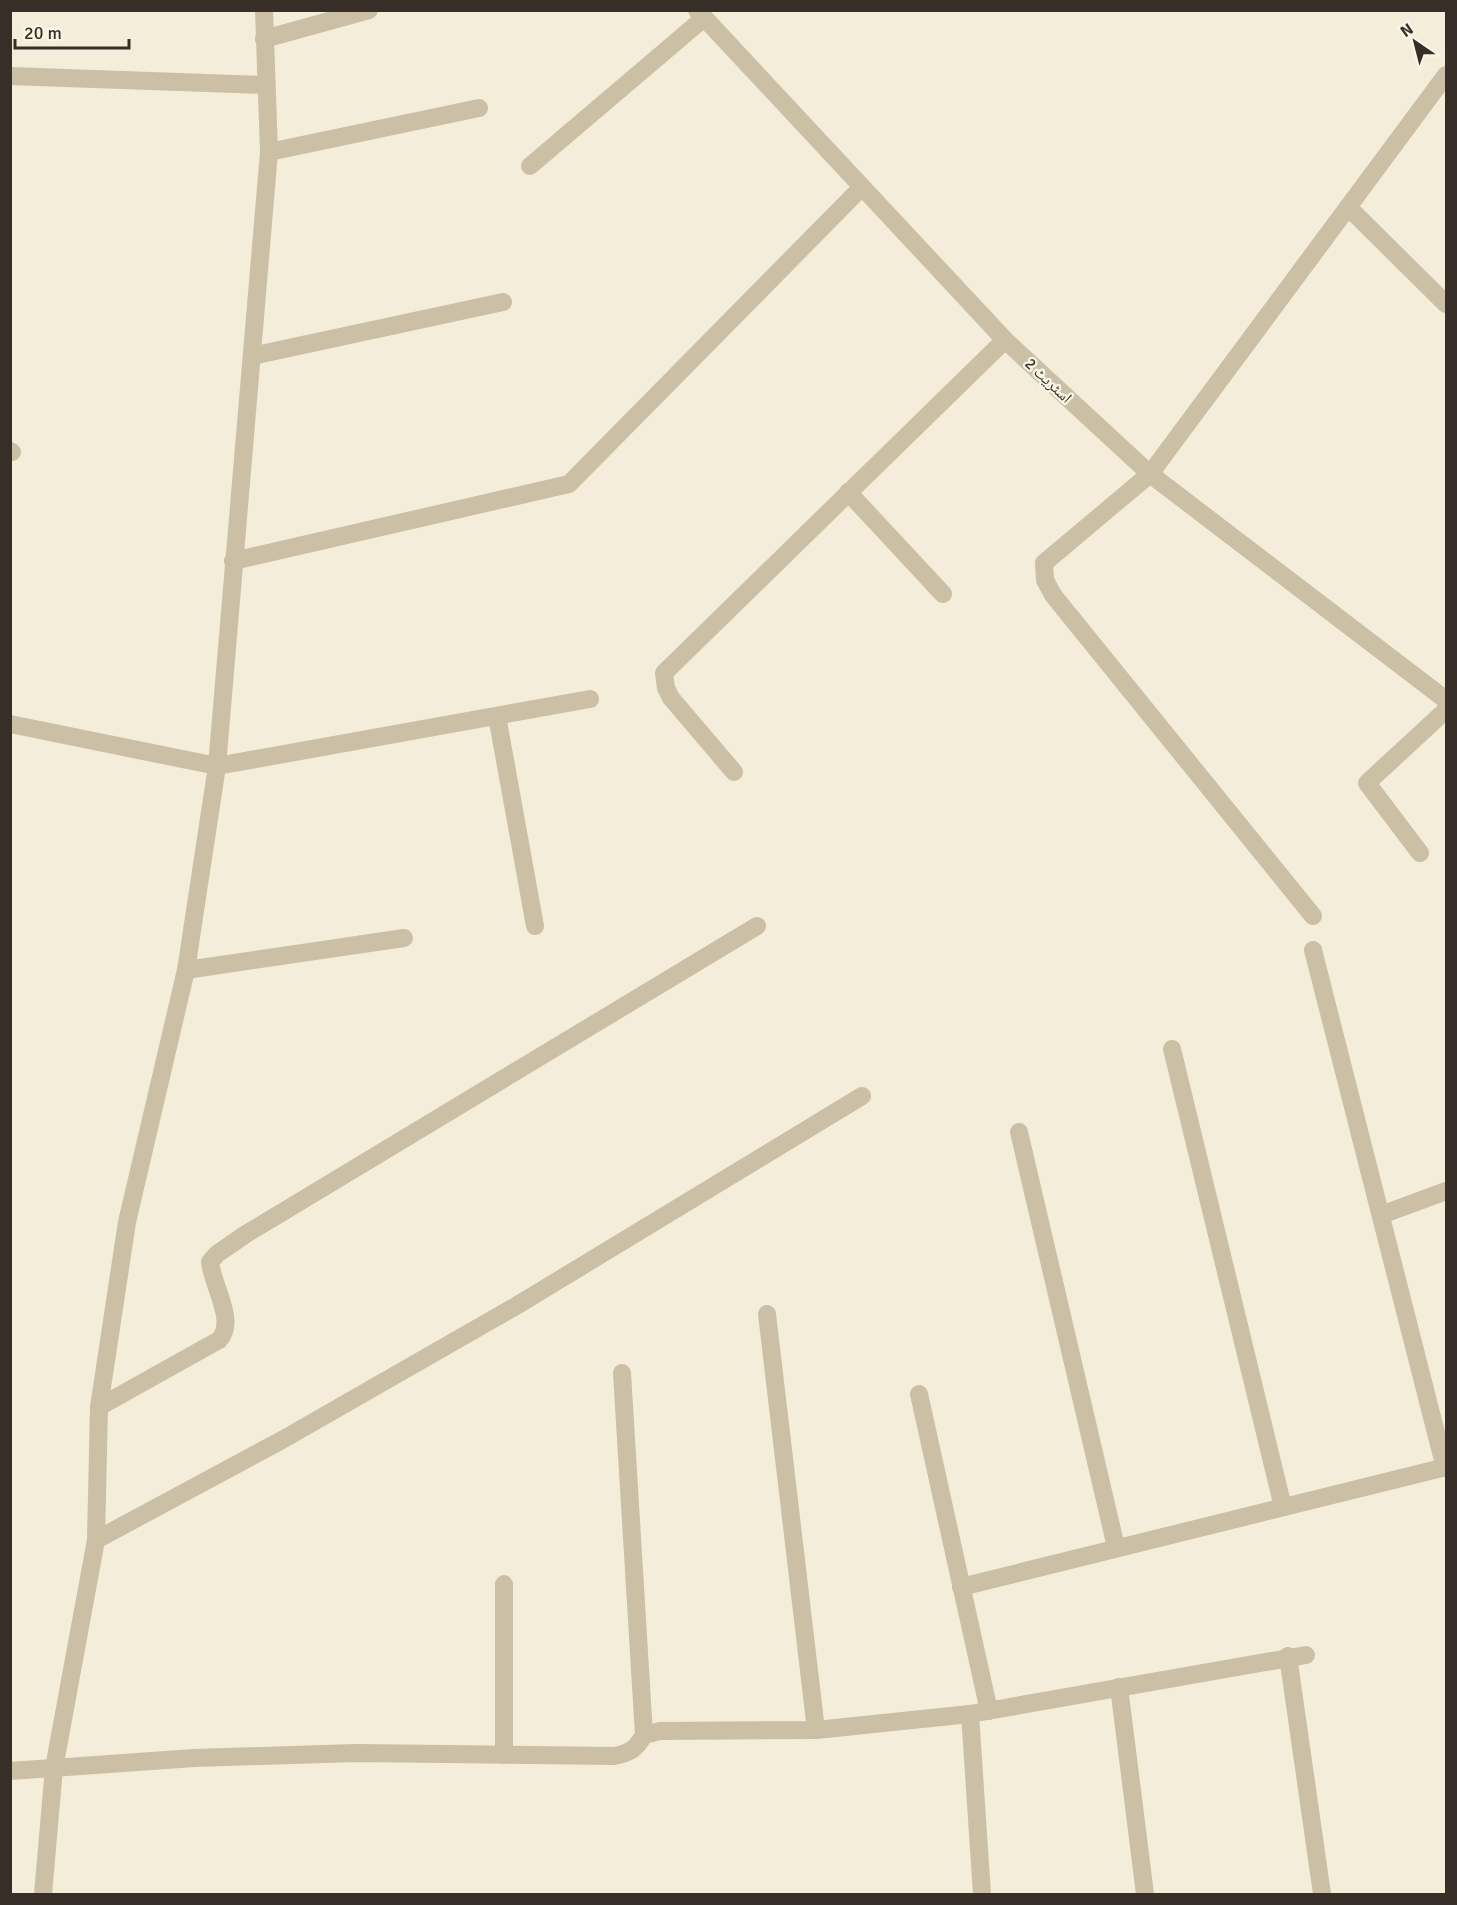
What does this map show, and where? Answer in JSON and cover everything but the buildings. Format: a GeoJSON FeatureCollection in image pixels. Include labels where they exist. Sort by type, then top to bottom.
{"type":"FeatureCollection","features":[{"type":"Feature","properties":{"kind":"street"},"geometry":{"type":"LineString","coordinates":[[43,1894],[54,1768],[96,1540],[99,1407],[127,1222],[186,970],[217,766],[269,152],[264,10]]}},
{"type":"Feature","properties":{"kind":"street"},"geometry":{"type":"LineString","coordinates":[[264,39],[369,10]]}},
{"type":"Feature","properties":{"kind":"street"},"geometry":{"type":"LineString","coordinates":[[530,166],[700,14]]}},
{"type":"Feature","properties":{"kind":"street","name":"اسٹریٹ 2"},"geometry":{"type":"LineString","coordinates":[[700,14],[1005,340],[1150,474],[1446,700]]}},
{"type":"Feature","properties":{"kind":"street"},"geometry":{"type":"LineString","coordinates":[[1313,916],[1053,595],[1045,580],[1044,563],[1150,474],[1446,75]]}},
{"type":"Feature","properties":{"kind":"street"},"geometry":{"type":"LineString","coordinates":[[10,76],[266,85]]}},
{"type":"Feature","properties":{"kind":"street"},"geometry":{"type":"LineString","coordinates":[[269,152],[479,108]]}},
{"type":"Feature","properties":{"kind":"street"},"geometry":{"type":"LineString","coordinates":[[233,561],[569,484],[862,187]]}},
{"type":"Feature","properties":{"kind":"street"},"geometry":{"type":"LineString","coordinates":[[1348,207],[1446,304]]}},
{"type":"Feature","properties":{"kind":"street"},"geometry":{"type":"LineString","coordinates":[[252,356],[503,302]]}},
{"type":"Feature","properties":{"kind":"street"},"geometry":{"type":"LineString","coordinates":[[734,772],[671,698],[666,688],[664,673],[1005,340]]}},
{"type":"Feature","properties":{"kind":"street"},"geometry":{"type":"LineString","coordinates":[[848,492],[943,594]]}},
{"type":"Feature","properties":{"kind":"street"},"geometry":{"type":"LineString","coordinates":[[10,724],[217,766],[590,699]]}},
{"type":"Feature","properties":{"kind":"street"},"geometry":{"type":"LineString","coordinates":[[1420,854],[1367,783],[1446,710]]}},
{"type":"Feature","properties":{"kind":"street"},"geometry":{"type":"LineString","coordinates":[[497,716],[535,926]]}},
{"type":"Feature","properties":{"kind":"street"},"geometry":{"type":"LineString","coordinates":[[99,1407],[219,1340],[225,1333],[226,1322],[211,1273],[210,1262],[217,1254],[246,1234],[757,926]]}},
{"type":"Feature","properties":{"kind":"street"},"geometry":{"type":"LineString","coordinates":[[186,970],[404,938]]}},
{"type":"Feature","properties":{"kind":"street"},"geometry":{"type":"LineString","coordinates":[[961,1587],[1446,1467],[1313,950]]}},
{"type":"Feature","properties":{"kind":"street"},"geometry":{"type":"LineString","coordinates":[[1173,1049],[1284,1507]]}},
{"type":"Feature","properties":{"kind":"street"},"geometry":{"type":"LineString","coordinates":[[96,1540],[282,1440],[516,1306],[862,1096]]}},
{"type":"Feature","properties":{"kind":"street"},"geometry":{"type":"LineString","coordinates":[[1019,1132],[1116,1547]]}},
{"type":"Feature","properties":{"kind":"street"},"geometry":{"type":"LineString","coordinates":[[1381,1215],[1446,1191]]}},
{"type":"Feature","properties":{"kind":"street"},"geometry":{"type":"LineString","coordinates":[[767,1314],[816,1730]]}},
{"type":"Feature","properties":{"kind":"street"},"geometry":{"type":"LineString","coordinates":[[10,1771],[194,1758],[345,1753],[614,1756],[627,1754],[637,1748],[644,1735],[622,1373]]}},
{"type":"Feature","properties":{"kind":"street"},"geometry":{"type":"LineString","coordinates":[[919,1394],[989,1711]]}},
{"type":"Feature","properties":{"kind":"street"},"geometry":{"type":"LineString","coordinates":[[504,1584],[504,1755]]}},
{"type":"Feature","properties":{"kind":"street"},"geometry":{"type":"LineString","coordinates":[[644,1735],[660,1731],[816,1730],[970,1714],[1297,1656],[1322,1894]]}},
{"type":"Feature","properties":{"kind":"street"},"geometry":{"type":"LineString","coordinates":[[1119,1687],[1146,1894]]}},
{"type":"Feature","properties":{"kind":"street"},"geometry":{"type":"LineString","coordinates":[[970,1714],[982,1894]]}}]}
